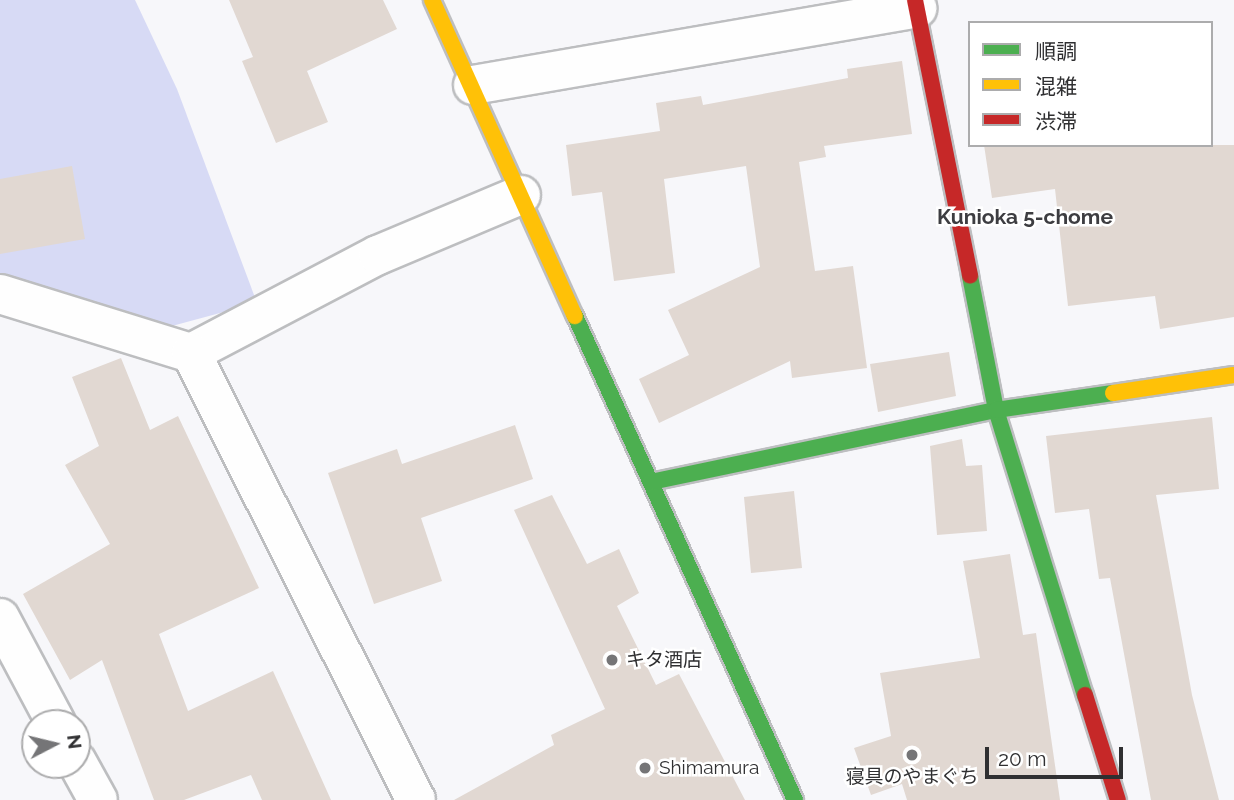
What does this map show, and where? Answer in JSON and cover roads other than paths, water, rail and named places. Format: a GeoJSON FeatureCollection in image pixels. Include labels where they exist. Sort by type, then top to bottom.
{"type":"FeatureCollection","features":[{"type":"Feature","properties":{"kind":"street"},"geometry":{"type":"LineString","coordinates":[[432,0],[473,85],[796,800]]}},
{"type":"Feature","properties":{"kind":"street"},"geometry":{"type":"LineString","coordinates":[[473,85],[916,4],[996,410],[1118,800]]}},
{"type":"Feature","properties":{"kind":"street"},"geometry":{"type":"LineString","coordinates":[[0,293],[191,353],[379,255],[521,195]]}},
{"type":"Feature","properties":{"kind":"street"},"geometry":{"type":"LineString","coordinates":[[191,353],[416,800]]}},
{"type":"Feature","properties":{"kind":"street"},"geometry":{"type":"LineString","coordinates":[[651,482],[996,410],[1234,375]]}},
{"type":"Feature","properties":{"kind":"street"},"geometry":{"type":"LineString","coordinates":[[0,618],[49,709]]}},
{"type":"Feature","properties":{"kind":"street"},"geometry":{"type":"LineString","coordinates":[[86,779],[97,800]]}},
{"type":"Feature","properties":{"kind":"place","name":"キタ酒店"},"geometry":{"type":"Point","coordinates":[612,660]}},
{"type":"Feature","properties":{"kind":"place","name":"寝具のやまぐち"},"geometry":{"type":"Point","coordinates":[912,755]}},
{"type":"Feature","properties":{"kind":"place","name":"Shimamura"},"geometry":{"type":"Point","coordinates":[645,768]}},
{"type":"Feature","properties":{"kind":"district","name":"Kunioka 5-chome"},"geometry":{"type":"Point","coordinates":[1025,217]}}]}
